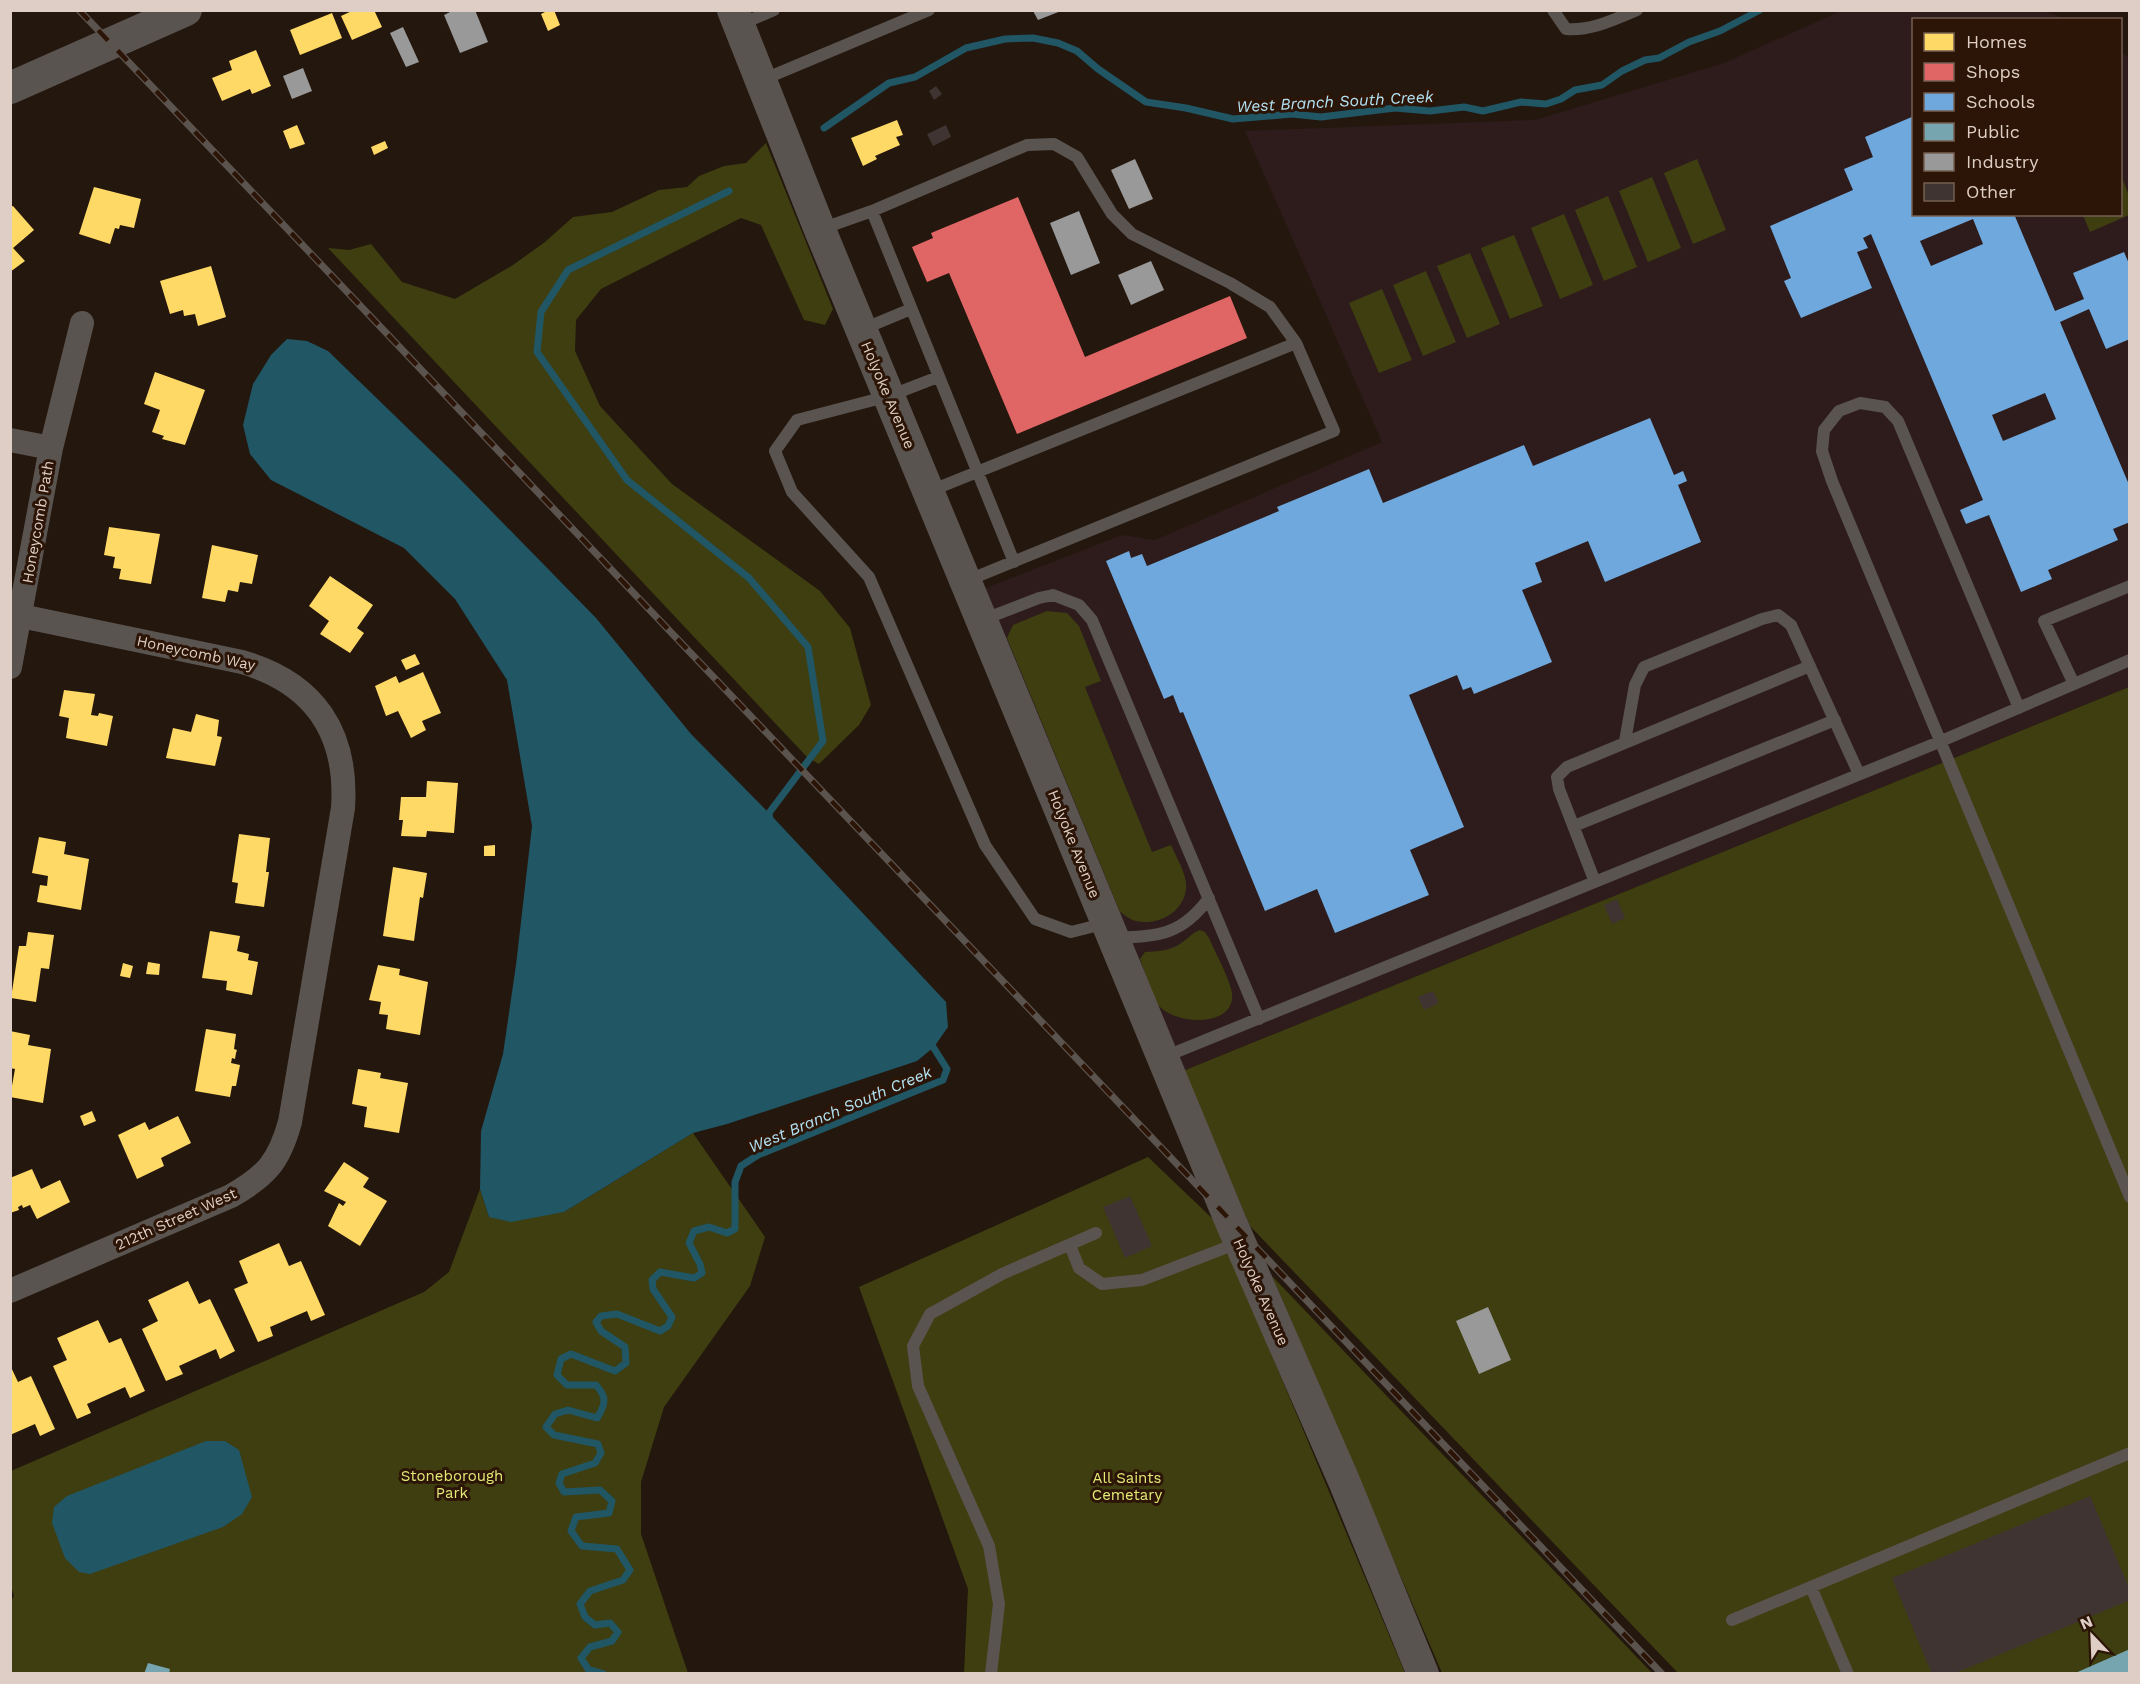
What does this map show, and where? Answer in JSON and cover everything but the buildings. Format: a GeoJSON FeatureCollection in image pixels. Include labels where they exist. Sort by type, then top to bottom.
{"type":"FeatureCollection","features":[{"type":"Feature","properties":{"kind":"street"},"geometry":{"type":"LineString","coordinates":[[10,88],[186,10]]}},
{"type":"Feature","properties":{"kind":"street","name":"Holyoke Avenue"},"geometry":{"type":"LineString","coordinates":[[736,18],[820,230],[1162,1058],[1239,1242],[1344,1481],[1423,1674]]}},
{"type":"Feature","properties":{"kind":"street","name":"Honeycomb Path"},"geometry":{"type":"LineString","coordinates":[[10,667],[51,448],[82,323]]}},
{"type":"Feature","properties":{"kind":"street"},"geometry":{"type":"LineString","coordinates":[[10,440],[51,448]]}},
{"type":"Feature","properties":{"kind":"street","name":"Honeycomb Way"},"geometry":{"type":"LineString","coordinates":[[21,616],[264,668],[297,688],[321,714],[333,735],[341,758],[344,783],[342,808],[305,1029]]}},
{"type":"Feature","properties":{"kind":"street","name":"212th Street West"},"geometry":{"type":"LineString","coordinates":[[10,1291],[231,1196],[254,1183],[273,1162],[286,1136],[305,1029]]}},
{"type":"Feature","properties":{"kind":"lane"},"geometry":{"type":"LineString","coordinates":[[736,18],[774,10]]}},
{"type":"Feature","properties":{"kind":"lane"},"geometry":{"type":"LineString","coordinates":[[761,81],[929,10]]}},
{"type":"Feature","properties":{"kind":"lane"},"geometry":{"type":"LineString","coordinates":[[1553,10],[1566,29],[1581,30],[1606,24],[1637,10]]}},
{"type":"Feature","properties":{"kind":"lane"},"geometry":{"type":"LineString","coordinates":[[820,230],[872,211],[1028,145],[1054,144],[1077,157],[1112,214],[1132,234],[1230,283],[1270,307],[1296,343],[1334,431],[966,582]]}},
{"type":"Feature","properties":{"kind":"lane"},"geometry":{"type":"LineString","coordinates":[[872,211],[1014,562]]}},
{"type":"Feature","properties":{"kind":"lane"},"geometry":{"type":"LineString","coordinates":[[862,330],[911,309]]}},
{"type":"Feature","properties":{"kind":"lane"},"geometry":{"type":"LineString","coordinates":[[928,491],[1296,343]]}},
{"type":"Feature","properties":{"kind":"lane"},"geometry":{"type":"LineString","coordinates":[[938,377],[889,396],[797,420],[775,451],[792,492],[869,577],[985,845],[1035,920],[1071,932],[1110,931],[1153,937],[1175,929],[1197,914],[1209,898]]}},
{"type":"Feature","properties":{"kind":"lane"},"geometry":{"type":"LineString","coordinates":[[2019,708],[1898,421],[1885,407],[1860,403],[1839,411],[1824,430],[1822,451],[1832,481],[2130,1197]]}},
{"type":"Feature","properties":{"kind":"lane"},"geometry":{"type":"LineString","coordinates":[[2074,684],[2044,621],[2130,586]]}},
{"type":"Feature","properties":{"kind":"lane"},"geometry":{"type":"LineString","coordinates":[[982,620],[1039,598],[1053,595],[1079,605],[1092,620],[1260,1019]]}},
{"type":"Feature","properties":{"kind":"lane"},"geometry":{"type":"LineString","coordinates":[[1625,741],[1635,685],[1644,667],[1778,615],[1791,625],[1859,774]]}},
{"type":"Feature","properties":{"kind":"lane"},"geometry":{"type":"LineString","coordinates":[[1162,1058],[1939,742],[2130,660]]}},
{"type":"Feature","properties":{"kind":"lane"},"geometry":{"type":"LineString","coordinates":[[1595,882],[1559,789],[1557,777],[1567,766],[1810,666]]}},
{"type":"Feature","properties":{"kind":"lane"},"geometry":{"type":"LineString","coordinates":[[1574,826],[1835,720]]}},
{"type":"Feature","properties":{"kind":"lane"},"geometry":{"type":"LineString","coordinates":[[991,1674],[999,1604],[989,1546],[918,1386],[913,1346],[930,1314],[1002,1274],[1096,1233]]}},
{"type":"Feature","properties":{"kind":"lane"},"geometry":{"type":"LineString","coordinates":[[1070,1245],[1079,1268],[1102,1284],[1142,1280],[1239,1242]]}},
{"type":"Feature","properties":{"kind":"lane"},"geometry":{"type":"LineString","coordinates":[[1732,1620],[2130,1453]]}},
{"type":"Feature","properties":{"kind":"lane"},"geometry":{"type":"LineString","coordinates":[[1811,1587],[1848,1674]]}},
{"type":"Feature","properties":{"kind":"shaded area"},"geometry":{"type":"Polygon","coordinates":[[[1841,11],[2045,11],[2062,18],[1912,18],[1912,216],[2122,216],[2122,53],[2129,58],[2129,687],[1183,1071],[983,589],[1122,535],[1155,540],[1382,442],[1245,131],[1535,120],[1724,63],[1841,11]]]}},
{"type":"Feature","properties":{"kind":"green space"},"geometry":{"type":"Polygon","coordinates":[[[766,143],[833,309],[825,325],[804,320],[761,225],[741,218],[601,289],[576,320],[575,351],[600,406],[672,484],[820,591],[850,628],[871,705],[859,725],[819,764],[807,757],[328,248],[349,250],[371,244],[402,282],[455,299],[513,265],[545,242],[573,217],[612,212],[659,190],[687,187],[699,176],[724,166],[746,163],[766,143]]]}},
{"type":"Feature","properties":{"kind":"green space"},"geometry":{"type":"Polygon","coordinates":[[[1697,159],[1726,230],[1693,244],[1664,173],[1697,159]]]}},
{"type":"Feature","properties":{"kind":"green space"},"geometry":{"type":"Polygon","coordinates":[[[1652,177],[1681,248],[1648,262],[1619,191],[1652,177]]]}},
{"type":"Feature","properties":{"kind":"green space"},"geometry":{"type":"Polygon","coordinates":[[[2122,178],[2129,196],[2129,215],[2090,232],[2083,216],[2122,216],[2122,178]]]}},
{"type":"Feature","properties":{"kind":"green space"},"geometry":{"type":"Polygon","coordinates":[[[1608,196],[1637,267],[1604,281],[1575,210],[1608,196]]]}},
{"type":"Feature","properties":{"kind":"green space"},"geometry":{"type":"Polygon","coordinates":[[[1564,214],[1593,285],[1560,299],[1531,228],[1564,214]]]}},
{"type":"Feature","properties":{"kind":"green space"},"geometry":{"type":"Polygon","coordinates":[[[1514,235],[1543,306],[1510,319],[1481,248],[1514,235]]]}},
{"type":"Feature","properties":{"kind":"green space"},"geometry":{"type":"Polygon","coordinates":[[[1470,253],[1500,324],[1467,338],[1437,266],[1470,253]]]}},
{"type":"Feature","properties":{"kind":"green space"},"geometry":{"type":"Polygon","coordinates":[[[1426,271],[1456,342],[1423,356],[1393,285],[1426,271]]]}},
{"type":"Feature","properties":{"kind":"green space"},"geometry":{"type":"Polygon","coordinates":[[[1382,289],[1412,360],[1379,373],[1349,303],[1382,289]]]}},
{"type":"Feature","properties":{"kind":"green space"},"geometry":{"type":"Polygon","coordinates":[[[1047,611],[1067,613],[1079,626],[1101,681],[1085,687],[1152,852],[1171,845],[1183,873],[1186,884],[1184,897],[1175,911],[1161,919],[1136,921],[1120,912],[1007,638],[1013,625],[1047,611]]]}},
{"type":"Feature","properties":{"kind":"green space"},"geometry":{"type":"Polygon","coordinates":[[[2129,687],[2129,1673],[1678,1673],[1250,1226],[1183,1071],[2129,687]]]}},
{"type":"Feature","properties":{"kind":"green space"},"geometry":{"type":"Polygon","coordinates":[[[1200,930],[1205,932],[1209,938],[1232,993],[1231,1004],[1225,1012],[1204,1020],[1192,1020],[1168,1013],[1159,1006],[1140,959],[1145,952],[1175,947],[1200,930]]]}},
{"type":"Feature","properties":{"kind":"green space","name":"Stoneborough Park"},"geometry":{"type":"Polygon","coordinates":[[[693,1133],[765,1237],[750,1286],[664,1407],[641,1482],[641,1534],[688,1673],[11,1673],[11,1601],[14,1596],[11,1586],[11,1471],[424,1292],[449,1272],[480,1189],[489,1217],[564,1212],[693,1133]]]}},
{"type":"Feature","properties":{"kind":"green space","name":"All Saints Cemetary"},"geometry":{"type":"Polygon","coordinates":[[[1148,1157],[1216,1222],[1405,1673],[964,1673],[968,1589],[859,1287],[1148,1157]]]}},
{"type":"Feature","properties":{"kind":"green space"},"geometry":{"type":"Polygon","coordinates":[[[1272,1276],[1652,1673],[1442,1673],[1272,1276]]]}},
{"type":"Feature","properties":{"kind":"water"},"geometry":{"type":"Polygon","coordinates":[[[287,339],[307,341],[328,351],[457,476],[596,618],[691,734],[769,813],[946,1002],[948,1027],[934,1047],[917,1061],[727,1124],[693,1133],[564,1212],[511,1222],[489,1217],[480,1189],[481,1131],[503,1054],[532,826],[507,680],[455,599],[404,548],[271,480],[250,454],[243,425],[253,384],[271,355],[287,339]]]}},
{"type":"Feature","properties":{"kind":"water"},"geometry":{"type":"Polygon","coordinates":[[[206,1441],[225,1441],[239,1450],[252,1497],[242,1514],[223,1527],[90,1574],[79,1572],[65,1558],[52,1523],[54,1507],[67,1496],[206,1441]]]}},
{"type":"Feature","properties":{"kind":"waterway","name":"West Branch South Creek"},"geometry":{"type":"LineString","coordinates":[[824,128],[889,83],[915,77],[966,48],[1005,39],[1033,38],[1058,43],[1077,51],[1098,69],[1146,102],[1233,119],[1292,114],[1321,117],[1395,108],[1430,111],[1464,107],[1483,111],[1521,102],[1546,104],[1561,99],[1575,90],[1602,85],[1622,71],[1645,60],[1659,58],[1760,10]]}},
{"type":"Feature","properties":{"kind":"waterway","name":"West Branch South Creek"},"geometry":{"type":"LineString","coordinates":[[729,191],[568,270],[541,312],[537,352],[627,480],[749,578],[808,647],[823,741],[769,813],[770,820]]}},
{"type":"Feature","properties":{"kind":"waterway","name":"West Branch South Creek"},"geometry":{"type":"LineString","coordinates":[[604,1674],[588,1669],[581,1658],[590,1647],[612,1641],[618,1632],[610,1623],[595,1625],[585,1617],[580,1604],[590,1591],[623,1580],[630,1570],[617,1549],[582,1546],[571,1531],[576,1517],[609,1513],[612,1501],[600,1490],[564,1492],[559,1483],[562,1474],[595,1463],[601,1453],[598,1444],[554,1435],[546,1427],[555,1414],[568,1410],[597,1418],[604,1401],[596,1385],[567,1385],[557,1375],[561,1359],[571,1354],[615,1371],[626,1363],[625,1347],[601,1331],[596,1322],[601,1316],[617,1314],[660,1331],[668,1326],[672,1317],[653,1289],[652,1280],[660,1272],[694,1278],[702,1273],[689,1243],[694,1231],[709,1227],[727,1233],[735,1229],[735,1182],[741,1166],[758,1155],[943,1080],[947,1069],[930,1042]]}},
{"type":"Feature","properties":{"kind":"railway"},"geometry":{"type":"LineString","coordinates":[[79,10],[1662,1674]]}}]}
